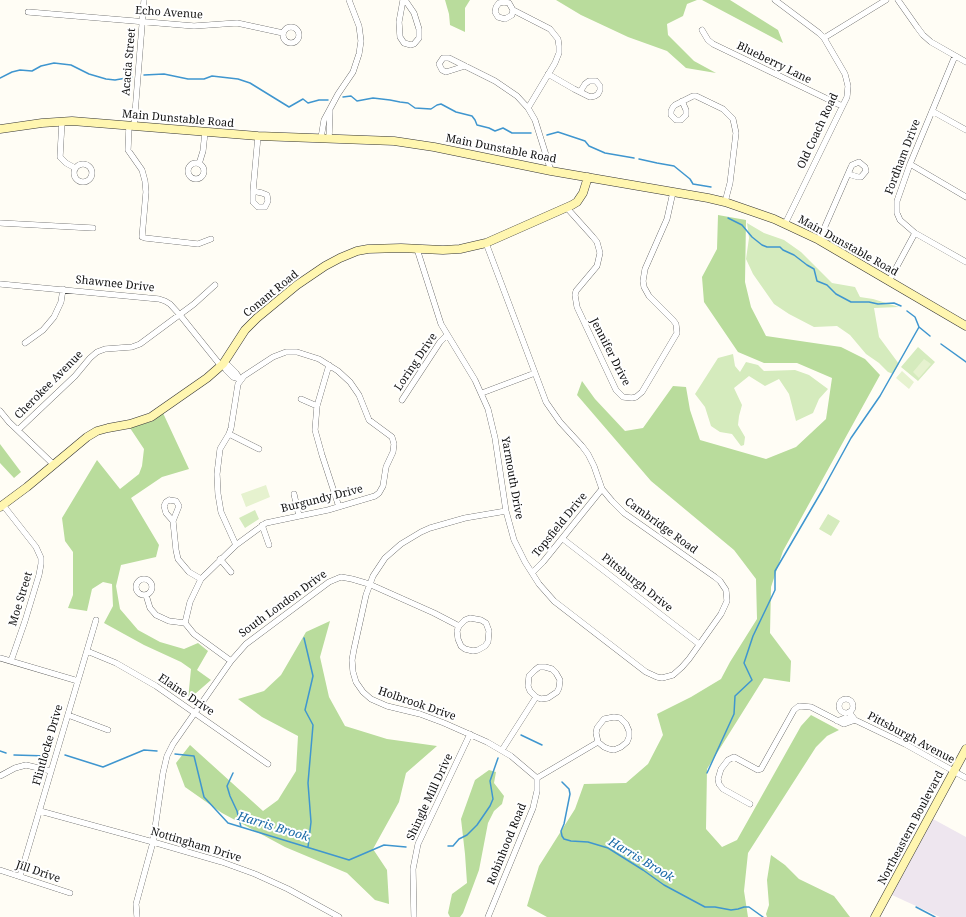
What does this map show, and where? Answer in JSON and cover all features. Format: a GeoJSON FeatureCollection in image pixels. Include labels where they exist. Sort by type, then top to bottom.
{"type":"FeatureCollection","features":[{"type":"Feature","properties":{"kind":"main road","name":"Main Dunstable Road"},"geometry":{"type":"LineString","coordinates":[[0,129],[62,121],[258,136],[377,140],[412,143],[552,171],[725,202],[785,224],[819,240],[966,326]]}},
{"type":"Feature","properties":{"kind":"main road","name":"Conant Road"},"geometry":{"type":"LineString","coordinates":[[2,506],[87,437],[97,431],[130,424],[151,417],[207,378],[222,365],[245,330],[257,318],[325,266],[340,258],[362,250],[401,248],[443,250],[460,249],[486,243],[567,208],[577,202],[581,198],[588,177]]}},
{"type":"Feature","properties":{"kind":"main road","name":"Northeastern Boulevard"},"geometry":{"type":"LineString","coordinates":[[875,917],[966,749]]}},
{"type":"Feature","properties":{"kind":"street","name":"Acacia Street"},"geometry":{"type":"LineString","coordinates":[[144,0],[132,126],[128,150],[142,170],[145,181],[146,192],[142,237],[198,244],[211,239]]}},
{"type":"Feature","properties":{"kind":"street"},"geometry":{"type":"LineString","coordinates":[[325,139],[330,110],[338,94],[353,72],[359,54],[361,41],[359,26],[349,0]]}},
{"type":"Feature","properties":{"kind":"street"},"geometry":{"type":"LineString","coordinates":[[404,0],[414,13],[419,29],[419,38],[414,44],[411,45],[404,43],[400,37],[399,22],[404,0]]}},
{"type":"Feature","properties":{"kind":"street","name":"Old Coach Road"},"geometry":{"type":"LineString","coordinates":[[775,0],[824,38],[841,67],[847,81],[848,92],[785,224]]}},
{"type":"Feature","properties":{"kind":"street"},"geometry":{"type":"LineString","coordinates":[[824,38],[886,0]]}},
{"type":"Feature","properties":{"kind":"street"},"geometry":{"type":"LineString","coordinates":[[898,0],[923,35],[931,42],[966,62]]}},
{"type":"Feature","properties":{"kind":"street"},"geometry":{"type":"LineString","coordinates":[[513,10],[544,25],[550,29],[558,39],[559,53],[556,63],[528,108]]}},
{"type":"Feature","properties":{"kind":"street","name":"Echo Avenue"},"geometry":{"type":"LineString","coordinates":[[28,12],[194,26],[237,23],[284,33]]}},
{"type":"Feature","properties":{"kind":"street","name":"Blueberry Lane"},"geometry":{"type":"LineString","coordinates":[[702,30],[708,40],[713,44],[842,106]]}},
{"type":"Feature","properties":{"kind":"street","name":"Fordham Drive"},"geometry":{"type":"LineString","coordinates":[[955,56],[910,164],[898,196],[896,209],[900,220],[915,233],[966,262]]}},
{"type":"Feature","properties":{"kind":"street"},"geometry":{"type":"LineString","coordinates":[[465,66],[500,83],[517,96],[528,108],[538,129],[552,171]]}},
{"type":"Feature","properties":{"kind":"street"},"geometry":{"type":"LineString","coordinates":[[548,74],[580,92]]}},
{"type":"Feature","properties":{"kind":"street"},"geometry":{"type":"LineString","coordinates":[[682,101],[693,96],[698,96],[723,109],[734,119],[736,133],[730,183],[725,202]]}},
{"type":"Feature","properties":{"kind":"street"},"geometry":{"type":"LineString","coordinates":[[932,111],[966,130]]}},
{"type":"Feature","properties":{"kind":"street"},"geometry":{"type":"LineString","coordinates":[[62,121],[60,157],[66,163],[75,168]]}},
{"type":"Feature","properties":{"kind":"street"},"geometry":{"type":"LineString","coordinates":[[200,164],[205,132]]}},
{"type":"Feature","properties":{"kind":"street"},"geometry":{"type":"LineString","coordinates":[[253,191],[258,136]]}},
{"type":"Feature","properties":{"kind":"street"},"geometry":{"type":"LineString","coordinates":[[910,164],[966,197]]}},
{"type":"Feature","properties":{"kind":"street"},"geometry":{"type":"LineString","coordinates":[[819,240],[848,174]]}},
{"type":"Feature","properties":{"kind":"street","name":"Jennifer Drive"},"geometry":{"type":"LineString","coordinates":[[567,208],[593,237],[600,253],[599,262],[594,271],[576,290],[575,295],[577,307],[616,390],[623,397],[632,398],[636,397],[642,392],[677,333],[676,324],[649,296],[644,287],[643,281],[645,269],[667,219],[673,192]]}},
{"type":"Feature","properties":{"kind":"street"},"geometry":{"type":"LineString","coordinates":[[0,223],[93,228]]}},
{"type":"Feature","properties":{"kind":"street"},"geometry":{"type":"LineString","coordinates":[[889,281],[915,233]]}},
{"type":"Feature","properties":{"kind":"street","name":"Cambridge Road"},"geometry":{"type":"LineString","coordinates":[[486,243],[550,408],[588,454],[602,489],[612,502],[624,513],[706,570],[724,586],[728,596],[725,607],[699,644]]}},
{"type":"Feature","properties":{"kind":"street","name":"Yarmouth Drive"},"geometry":{"type":"LineString","coordinates":[[417,249],[437,314],[447,335],[482,393],[488,409],[495,438],[506,511],[514,540],[532,574],[545,591],[563,609],[651,676],[662,678],[673,675],[682,667],[699,644]]}},
{"type":"Feature","properties":{"kind":"street","name":"Shawnee Drive"},"geometry":{"type":"LineString","coordinates":[[0,284],[159,299],[170,304],[222,365]]}},
{"type":"Feature","properties":{"kind":"street","name":"Cherokee Avenue"},"geometry":{"type":"LineString","coordinates":[[18,430],[75,376],[97,352],[105,349],[136,346],[144,342],[180,315],[215,285]]}},
{"type":"Feature","properties":{"kind":"street"},"geometry":{"type":"LineString","coordinates":[[24,343],[43,330],[54,317],[61,302],[63,289]]}},
{"type":"Feature","properties":{"kind":"street","name":"Loring Drive"},"geometry":{"type":"LineString","coordinates":[[402,400],[440,342],[447,335]]}},
{"type":"Feature","properties":{"kind":"street","name":"Burgundy Drive"},"geometry":{"type":"LineString","coordinates":[[185,623],[190,602],[200,579],[236,545],[262,525],[270,521],[339,507],[375,496],[379,493],[383,486],[386,467],[393,452],[394,444],[392,437],[369,420],[359,394],[350,382],[342,374],[319,359],[303,353],[286,352],[266,361],[240,379]]}},
{"type":"Feature","properties":{"kind":"street"},"geometry":{"type":"LineString","coordinates":[[222,365],[233,377],[240,379],[229,434],[222,445],[219,455],[218,490],[219,503],[224,519],[236,545]]}},
{"type":"Feature","properties":{"kind":"street"},"geometry":{"type":"LineString","coordinates":[[329,365],[314,422],[316,436],[339,507]]}},
{"type":"Feature","properties":{"kind":"street"},"geometry":{"type":"LineString","coordinates":[[482,393],[535,372]]}},
{"type":"Feature","properties":{"kind":"street"},"geometry":{"type":"LineString","coordinates":[[301,399],[317,406]]}},
{"type":"Feature","properties":{"kind":"street"},"geometry":{"type":"LineString","coordinates":[[0,411],[53,464]]}},
{"type":"Feature","properties":{"kind":"street"},"geometry":{"type":"LineString","coordinates":[[229,434],[259,450]]}},
{"type":"Feature","properties":{"kind":"street","name":"Topsfield Drive"},"geometry":{"type":"LineString","coordinates":[[532,574],[602,489]]}},
{"type":"Feature","properties":{"kind":"street"},"geometry":{"type":"LineString","coordinates":[[294,494],[299,516]]}},
{"type":"Feature","properties":{"kind":"street","name":"Moe Street"},"geometry":{"type":"LineString","coordinates":[[2,506],[36,548],[39,553],[41,564],[30,606],[11,661]]}},
{"type":"Feature","properties":{"kind":"street","name":"Holbrook Drive"},"geometry":{"type":"LineString","coordinates":[[506,511],[465,518],[420,532],[401,544],[385,558],[376,570],[369,584],[352,660],[353,672],[356,682],[363,692],[371,699],[379,703],[433,719],[470,734],[502,750],[537,778]]}},
{"type":"Feature","properties":{"kind":"street"},"geometry":{"type":"LineString","coordinates":[[173,521],[178,559],[189,572],[200,579]]}},
{"type":"Feature","properties":{"kind":"street"},"geometry":{"type":"LineString","coordinates":[[262,525],[269,546]]}},
{"type":"Feature","properties":{"kind":"street","name":"Pittsburgh Drive"},"geometry":{"type":"LineString","coordinates":[[562,539],[699,644]]}},
{"type":"Feature","properties":{"kind":"street"},"geometry":{"type":"LineString","coordinates":[[220,559],[231,572]]}},
{"type":"Feature","properties":{"kind":"street","name":"South London Drive"},"geometry":{"type":"LineString","coordinates":[[137,917],[136,904],[153,842],[163,773],[167,756],[173,744],[194,713],[241,648],[329,582],[336,578],[345,577],[369,584],[434,613],[459,626]]}},
{"type":"Feature","properties":{"kind":"street"},"geometry":{"type":"LineString","coordinates":[[146,595],[150,608],[156,615],[169,621],[185,623],[194,634],[231,661]]}},
{"type":"Feature","properties":{"kind":"street"},"geometry":{"type":"LineString","coordinates":[[473,618],[481,620],[487,626],[489,631],[490,637],[488,642],[485,646],[478,650],[473,651],[465,649],[461,646],[458,639],[457,631],[459,626],[467,619],[473,618]]}},
{"type":"Feature","properties":{"kind":"street","name":"Flintlocke Drive"},"geometry":{"type":"LineString","coordinates":[[20,876],[96,620]]}},
{"type":"Feature","properties":{"kind":"street","name":"Elaine Drive"},"geometry":{"type":"LineString","coordinates":[[87,650],[104,657],[141,677],[268,764]]}},
{"type":"Feature","properties":{"kind":"street"},"geometry":{"type":"LineString","coordinates":[[0,658],[78,681]]}},
{"type":"Feature","properties":{"kind":"street"},"geometry":{"type":"LineString","coordinates":[[542,667],[552,669],[560,680],[558,690],[553,696],[548,698],[541,699],[536,697],[530,691],[528,686],[531,673],[537,668],[542,667]]}},
{"type":"Feature","properties":{"kind":"street"},"geometry":{"type":"LineString","coordinates":[[502,750],[536,697]]}},
{"type":"Feature","properties":{"kind":"street"},"geometry":{"type":"LineString","coordinates":[[750,804],[723,789],[719,784],[718,779],[721,769],[728,760],[734,757],[758,770],[761,769],[794,710],[799,706],[803,705],[811,707],[844,724],[855,720]]}},
{"type":"Feature","properties":{"kind":"street","name":"Pittsburgh Avenue"},"geometry":{"type":"LineString","coordinates":[[849,712],[855,720],[905,744],[966,778]]}},
{"type":"Feature","properties":{"kind":"street"},"geometry":{"type":"LineString","coordinates":[[68,715],[108,730]]}},
{"type":"Feature","properties":{"kind":"street"},"geometry":{"type":"LineString","coordinates":[[614,716],[620,718],[629,729],[629,737],[627,742],[622,747],[617,749],[609,749],[598,742],[596,731],[598,725],[604,719],[614,716]]}},
{"type":"Feature","properties":{"kind":"street","name":"Shingle Mill Drive"},"geometry":{"type":"LineString","coordinates":[[414,917],[413,869],[418,844],[470,734]]}},
{"type":"Feature","properties":{"kind":"street"},"geometry":{"type":"LineString","coordinates":[[537,778],[598,742]]}},
{"type":"Feature","properties":{"kind":"street"},"geometry":{"type":"LineString","coordinates":[[0,776],[15,768],[26,765],[51,771]]}},
{"type":"Feature","properties":{"kind":"street","name":"Robinhood Road"},"geometry":{"type":"LineString","coordinates":[[489,917],[533,808],[537,791],[537,778]]}},
{"type":"Feature","properties":{"kind":"street","name":"Nottingham Drive"},"geometry":{"type":"LineString","coordinates":[[40,811],[208,857],[255,874],[288,889],[339,917]]}},
{"type":"Feature","properties":{"kind":"street","name":"Jill Drive"},"geometry":{"type":"LineString","coordinates":[[0,870],[70,893]]}},
{"type":"Feature","properties":{"kind":"shaded area"},"geometry":{"type":"Polygon","coordinates":[[[933,819],[966,837],[966,917],[940,917],[892,895],[933,819]]]}},
{"type":"Feature","properties":{"kind":"green space"},"geometry":{"type":"Polygon","coordinates":[[[445,0],[470,0],[465,8],[465,32],[450,25],[445,0]]]}},
{"type":"Feature","properties":{"kind":"green space"},"geometry":{"type":"Polygon","coordinates":[[[556,0],[697,0],[687,4],[683,16],[667,24],[668,35],[694,61],[716,73],[686,68],[667,51],[628,37],[581,15],[556,0]]]}},
{"type":"Feature","properties":{"kind":"green space"},"geometry":{"type":"Polygon","coordinates":[[[702,0],[730,0],[778,30],[783,43],[702,0]]]}},
{"type":"Feature","properties":{"kind":"green space"},"geometry":{"type":"Polygon","coordinates":[[[718,215],[746,220],[745,282],[751,307],[766,336],[841,347],[865,359],[880,375],[783,551],[771,587],[770,633],[791,661],[790,682],[764,678],[707,769],[706,829],[722,847],[737,840],[801,726],[811,715],[839,730],[827,736],[816,747],[748,853],[744,891],[748,917],[547,917],[527,906],[539,866],[575,809],[584,784],[626,783],[648,764],[663,735],[657,714],[691,697],[721,679],[757,619],[756,579],[734,550],[651,481],[577,395],[582,381],[595,399],[625,431],[643,428],[673,386],[686,387],[690,410],[700,440],[766,459],[796,447],[826,419],[832,378],[797,363],[764,363],[738,352],[704,302],[702,277],[717,249],[718,215]]]}},
{"type":"Feature","properties":{"kind":"green space"},"geometry":{"type":"Polygon","coordinates":[[[747,223],[764,233],[784,240],[801,252],[832,283],[855,287],[860,297],[873,299],[899,307],[874,308],[879,337],[899,364],[893,374],[888,372],[879,363],[866,354],[850,335],[837,326],[814,327],[774,304],[753,274],[746,259],[749,238],[747,223]]]}},
{"type":"Feature","properties":{"kind":"green space"},"geometry":{"type":"Polygon","coordinates":[[[918,347],[935,362],[918,381],[901,367],[918,347]]]}},
{"type":"Feature","properties":{"kind":"green space"},"geometry":{"type":"Polygon","coordinates":[[[733,354],[735,366],[740,372],[746,362],[758,365],[764,371],[795,370],[809,375],[828,389],[819,399],[813,413],[796,421],[789,394],[779,379],[765,386],[749,376],[734,388],[742,405],[738,425],[745,437],[744,445],[741,446],[732,434],[720,432],[711,426],[705,407],[695,394],[718,358],[733,354]]]}},
{"type":"Feature","properties":{"kind":"green space"},"geometry":{"type":"Polygon","coordinates":[[[924,359],[931,364],[919,378],[913,372],[924,359]]]}},
{"type":"Feature","properties":{"kind":"green space"},"geometry":{"type":"Polygon","coordinates":[[[902,371],[914,382],[909,389],[896,378],[902,371]]]}},
{"type":"Feature","properties":{"kind":"green space"},"geometry":{"type":"Polygon","coordinates":[[[163,413],[189,469],[162,477],[131,498],[159,545],[156,557],[121,565],[116,586],[120,609],[138,630],[160,642],[184,649],[198,643],[208,651],[197,670],[211,680],[188,700],[191,669],[181,662],[144,645],[104,623],[113,606],[112,584],[103,582],[92,589],[87,611],[68,608],[73,595],[73,552],[65,541],[62,518],[97,460],[120,489],[139,474],[142,466],[144,449],[130,428],[153,421],[163,413]]]}},
{"type":"Feature","properties":{"kind":"green space"},"geometry":{"type":"Polygon","coordinates":[[[0,444],[21,472],[14,478],[0,463],[0,444]]]}},
{"type":"Feature","properties":{"kind":"green space"},"geometry":{"type":"Polygon","coordinates":[[[266,485],[270,497],[246,507],[241,494],[266,485]]]}},
{"type":"Feature","properties":{"kind":"green space"},"geometry":{"type":"Polygon","coordinates":[[[255,510],[259,519],[245,528],[239,518],[255,510]]]}},
{"type":"Feature","properties":{"kind":"green space"},"geometry":{"type":"Polygon","coordinates":[[[828,514],[840,521],[831,536],[819,529],[828,514]]]}},
{"type":"Feature","properties":{"kind":"green space"},"geometry":{"type":"Polygon","coordinates":[[[330,621],[320,657],[329,697],[345,726],[387,739],[437,746],[406,773],[399,802],[373,849],[387,870],[389,904],[375,900],[347,873],[285,847],[222,813],[185,787],[176,763],[190,745],[263,811],[278,800],[296,771],[298,736],[262,717],[238,699],[264,691],[281,675],[306,632],[330,621]]]}},
{"type":"Feature","properties":{"kind":"green space"},"geometry":{"type":"Polygon","coordinates":[[[489,770],[496,772],[494,783],[504,796],[502,804],[494,811],[488,823],[479,870],[463,913],[460,917],[450,917],[448,913],[452,894],[467,883],[461,819],[475,780],[489,770]]]}},
{"type":"Feature","properties":{"kind":"green space"},"geometry":{"type":"Polygon","coordinates":[[[771,855],[785,865],[799,879],[834,896],[850,917],[767,917],[766,914],[769,905],[767,880],[771,855]]]}},
{"type":"Feature","properties":{"kind":"waterway"},"geometry":{"type":"LineString","coordinates":[[0,78],[12,72],[20,70],[32,71],[41,66],[54,63],[71,65],[89,74],[106,79],[115,80],[132,77]]}},
{"type":"Feature","properties":{"kind":"waterway"},"geometry":{"type":"LineString","coordinates":[[144,75],[164,74],[188,79],[204,79],[212,76],[238,79],[250,83],[289,107],[303,99],[308,103],[319,100],[328,100]]}},
{"type":"Feature","properties":{"kind":"waterway"},"geometry":{"type":"LineString","coordinates":[[343,97],[351,96],[357,101],[373,98],[390,100],[408,103],[415,108],[431,109],[441,104],[456,112],[472,116],[477,125],[495,131],[503,128],[512,133],[531,133]]}},
{"type":"Feature","properties":{"kind":"waterway"},"geometry":{"type":"LineString","coordinates":[[547,135],[558,132],[585,141],[589,146],[605,153],[634,158]]}},
{"type":"Feature","properties":{"kind":"waterway"},"geometry":{"type":"LineString","coordinates":[[639,159],[674,166],[690,179],[693,184],[711,187]]}},
{"type":"Feature","properties":{"kind":"waterway"},"geometry":{"type":"LineString","coordinates":[[728,218],[742,225],[752,237],[762,245],[767,247],[780,247],[794,255],[814,269],[817,281],[827,285],[836,294],[851,302],[869,302],[878,304],[894,303],[901,306]]}},
{"type":"Feature","properties":{"kind":"waterway"},"geometry":{"type":"LineString","coordinates":[[907,311],[915,317],[919,327],[930,336]]}},
{"type":"Feature","properties":{"kind":"waterway"},"geometry":{"type":"LineString","coordinates":[[707,773],[734,714],[735,696],[752,680],[744,663],[753,636],[775,590],[775,571],[851,438],[880,396],[919,327]]}},
{"type":"Feature","properties":{"kind":"waterway"},"geometry":{"type":"LineString","coordinates":[[941,344],[966,362]]}},
{"type":"Feature","properties":{"kind":"waterway"},"geometry":{"type":"LineString","coordinates":[[304,638],[313,676],[305,710],[313,725],[308,783],[311,822],[308,847]]}},
{"type":"Feature","properties":{"kind":"waterway","name":"Harris Brook"},"geometry":{"type":"LineString","coordinates":[[521,735],[542,745]]}},
{"type":"Feature","properties":{"kind":"waterway","name":"Harris Brook"},"geometry":{"type":"LineString","coordinates":[[65,755],[103,767],[144,750],[157,751]]}},
{"type":"Feature","properties":{"kind":"waterway","name":"Harris Brook"},"geometry":{"type":"LineString","coordinates":[[0,751],[6,753]]}},
{"type":"Feature","properties":{"kind":"waterway","name":"Harris Brook"},"geometry":{"type":"LineString","coordinates":[[175,754],[194,756],[204,797],[228,823],[349,860],[384,845],[406,847]]}},
{"type":"Feature","properties":{"kind":"waterway","name":"Harris Brook"},"geometry":{"type":"LineString","coordinates":[[14,755],[48,756]]}},
{"type":"Feature","properties":{"kind":"waterway","name":"Harris Brook"},"geometry":{"type":"LineString","coordinates":[[448,846],[453,846],[459,839],[467,835],[477,825],[490,806],[493,799],[490,781],[498,758]]}},
{"type":"Feature","properties":{"kind":"waterway"},"geometry":{"type":"LineString","coordinates":[[233,773],[227,786],[237,811],[241,827]]}},
{"type":"Feature","properties":{"kind":"waterway","name":"Harris Brook"},"geometry":{"type":"LineString","coordinates":[[562,782],[569,789],[570,794],[564,824],[561,831],[564,839],[588,842],[608,848],[664,885],[705,907],[731,910],[749,907],[763,917]]}},
{"type":"Feature","properties":{"kind":"waterway"},"geometry":{"type":"LineString","coordinates":[[916,907],[935,917]]}}]}
